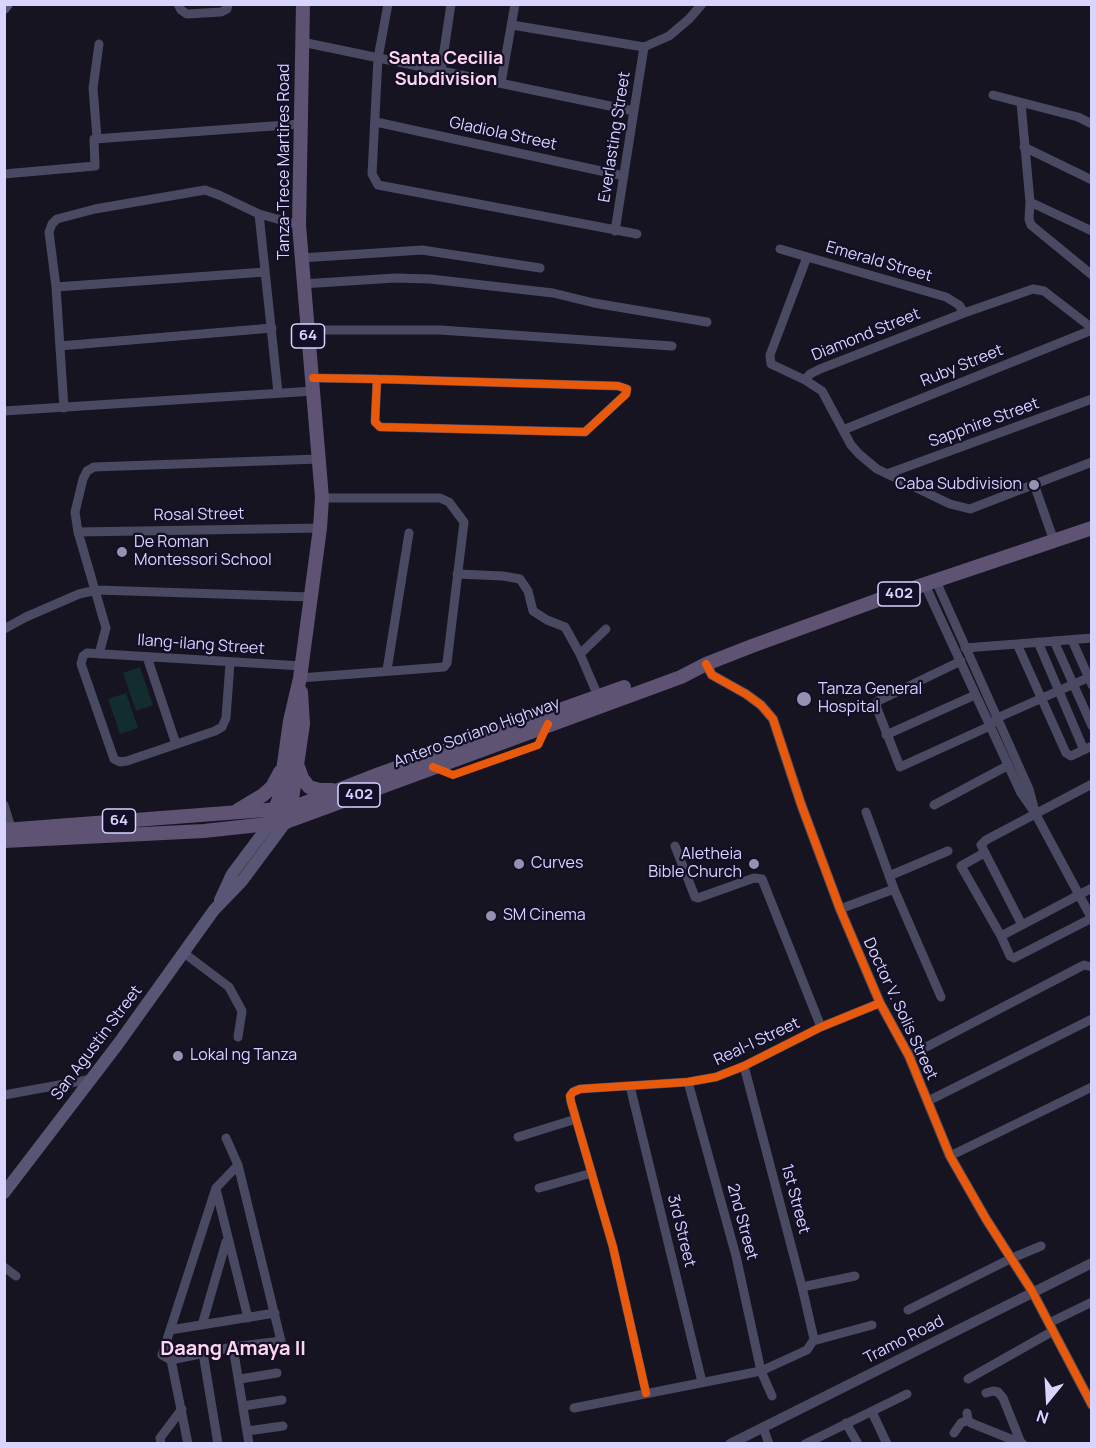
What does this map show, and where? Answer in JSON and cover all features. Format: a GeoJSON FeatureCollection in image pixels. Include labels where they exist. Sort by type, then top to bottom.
{"type":"FeatureCollection","features":[{"type":"Feature","properties":{"kind":"main road","name":"Tanza-Trece Martires Road"},"geometry":{"type":"LineString","coordinates":[[286,822],[292,808],[290,721],[301,672],[322,498],[302,284],[299,225],[303,4]]}},
{"type":"Feature","properties":{"kind":"main road","name":"Antero Soriano Highway"},"geometry":{"type":"LineString","coordinates":[[9,835],[204,831],[286,822],[681,676],[706,664],[930,583],[1092,528]]}},
{"type":"Feature","properties":{"kind":"main road","name":"Antero Soriano Highway"},"geometry":{"type":"LineString","coordinates":[[9,835],[292,808],[678,668],[706,664]]}},
{"type":"Feature","properties":{"kind":"main road","name":"Tanza-Trece Martires Road"},"geometry":{"type":"LineString","coordinates":[[268,825],[291,763]]}},
{"type":"Feature","properties":{"kind":"main road"},"geometry":{"type":"LineString","coordinates":[[232,812],[264,795],[291,763],[309,787],[319,790],[337,790]]}},
{"type":"Feature","properties":{"kind":"main road","name":"San Agustin Street"},"geometry":{"type":"LineString","coordinates":[[214,910],[242,881],[286,822]]}},
{"type":"Feature","properties":{"kind":"main road","name":"San Agustin Street"},"geometry":{"type":"LineString","coordinates":[[4,1193],[92,1079],[184,953],[214,910],[232,874],[268,825]]}},
{"type":"Feature","properties":{"kind":"street"},"geometry":{"type":"LineString","coordinates":[[178,4],[187,14],[221,12],[227,9],[228,4]]}},
{"type":"Feature","properties":{"kind":"street"},"geometry":{"type":"LineString","coordinates":[[388,4],[378,58],[372,174],[378,185],[637,234]]}},
{"type":"Feature","properties":{"kind":"street"},"geometry":{"type":"LineString","coordinates":[[441,71],[451,4]]}},
{"type":"Feature","properties":{"kind":"street"},"geometry":{"type":"LineString","coordinates":[[501,83],[515,4]]}},
{"type":"Feature","properties":{"kind":"street"},"geometry":{"type":"LineString","coordinates":[[512,25],[644,47],[669,36],[690,19],[702,4]]}},
{"type":"Feature","properties":{"kind":"street"},"geometry":{"type":"LineString","coordinates":[[302,42],[634,111]]}},
{"type":"Feature","properties":{"kind":"street"},"geometry":{"type":"LineString","coordinates":[[4,174],[95,166],[94,139],[97,138],[93,87],[99,44]]}},
{"type":"Feature","properties":{"kind":"street","name":"Everlasting Street"},"geometry":{"type":"LineString","coordinates":[[615,231],[644,47]]}},
{"type":"Feature","properties":{"kind":"street"},"geometry":{"type":"LineString","coordinates":[[993,94],[1078,117],[1092,124]]}},
{"type":"Feature","properties":{"kind":"street"},"geometry":{"type":"LineString","coordinates":[[1021,103],[1030,202],[1029,219],[1035,230],[1092,274]]}},
{"type":"Feature","properties":{"kind":"street","name":"Gladiola Street"},"geometry":{"type":"LineString","coordinates":[[376,122],[624,176]]}},
{"type":"Feature","properties":{"kind":"street"},"geometry":{"type":"LineString","coordinates":[[97,138],[300,124]]}},
{"type":"Feature","properties":{"kind":"street"},"geometry":{"type":"LineString","coordinates":[[1024,147],[1092,180]]}},
{"type":"Feature","properties":{"kind":"street"},"geometry":{"type":"LineString","coordinates":[[64,408],[56,287],[49,232],[51,224],[57,219],[95,209],[205,190],[259,214],[299,225]]}},
{"type":"Feature","properties":{"kind":"street"},"geometry":{"type":"LineString","coordinates":[[1030,202],[1092,231]]}},
{"type":"Feature","properties":{"kind":"street"},"geometry":{"type":"LineString","coordinates":[[259,214],[278,393]]}},
{"type":"Feature","properties":{"kind":"street","name":"Emerald Street"},"geometry":{"type":"LineString","coordinates":[[780,249],[946,297],[959,305],[964,313]]}},
{"type":"Feature","properties":{"kind":"street"},"geometry":{"type":"LineString","coordinates":[[301,258],[422,250],[540,268]]}},
{"type":"Feature","properties":{"kind":"street"},"geometry":{"type":"LineString","coordinates":[[805,380],[774,367],[770,360],[807,257]]}},
{"type":"Feature","properties":{"kind":"street"},"geometry":{"type":"LineString","coordinates":[[56,287],[265,272]]}},
{"type":"Feature","properties":{"kind":"street"},"geometry":{"type":"LineString","coordinates":[[302,284],[395,278],[430,279],[553,293],[594,303],[707,321]]}},
{"type":"Feature","properties":{"kind":"street","name":"Diamond Street"},"geometry":{"type":"LineString","coordinates":[[1092,329],[1037,288],[964,313],[820,369],[810,374],[805,380],[826,396],[843,430],[859,454],[887,474],[964,509],[976,507],[1092,462]]}},
{"type":"Feature","properties":{"kind":"street"},"geometry":{"type":"LineString","coordinates":[[60,346],[272,328]]}},
{"type":"Feature","properties":{"kind":"street","name":"Ruby Street"},"geometry":{"type":"LineString","coordinates":[[843,430],[1092,329]]}},
{"type":"Feature","properties":{"kind":"street"},"geometry":{"type":"LineString","coordinates":[[308,330],[440,330],[672,346]]}},
{"type":"Feature","properties":{"kind":"street"},"geometry":{"type":"LineString","coordinates":[[4,411],[278,393],[313,385],[376,379],[618,386],[627,389],[626,394],[585,432],[380,426],[375,422],[376,379]]}},
{"type":"Feature","properties":{"kind":"street","name":"Sapphire Street"},"geometry":{"type":"LineString","coordinates":[[887,474],[1092,399]]}},
{"type":"Feature","properties":{"kind":"street"},"geometry":{"type":"LineString","coordinates":[[230,663],[226,718],[222,727],[127,761],[120,762],[114,759],[81,664],[87,652],[99,654],[106,628],[97,590],[78,532],[75,512],[83,479],[87,471],[94,467],[319,459]]}},
{"type":"Feature","properties":{"kind":"street"},"geometry":{"type":"LineString","coordinates":[[1034,484],[1054,541]]}},
{"type":"Feature","properties":{"kind":"street"},"geometry":{"type":"LineString","coordinates":[[322,498],[445,499],[464,522],[457,574],[520,579],[528,591],[533,611],[566,627],[598,696]]}},
{"type":"Feature","properties":{"kind":"street","name":"Rosal Street"},"geometry":{"type":"LineString","coordinates":[[78,532],[320,528]]}},
{"type":"Feature","properties":{"kind":"street"},"geometry":{"type":"LineString","coordinates":[[387,670],[409,533]]}},
{"type":"Feature","properties":{"kind":"street","name":"Ilang-ilang Street"},"geometry":{"type":"LineString","coordinates":[[99,654],[230,663],[301,672],[446,666],[457,574]]}},
{"type":"Feature","properties":{"kind":"street"},"geometry":{"type":"LineString","coordinates":[[930,583],[965,648],[997,718],[1021,784],[1091,917],[1017,958],[1010,956],[961,866],[984,853]]}},
{"type":"Feature","properties":{"kind":"street"},"geometry":{"type":"LineString","coordinates":[[930,583],[961,662],[1007,766],[1021,784]]}},
{"type":"Feature","properties":{"kind":"street"},"geometry":{"type":"LineString","coordinates":[[4,629],[26,616],[79,594],[97,590],[311,597]]}},
{"type":"Feature","properties":{"kind":"street"},"geometry":{"type":"LineString","coordinates":[[580,654],[606,629]]}},
{"type":"Feature","properties":{"kind":"street"},"geometry":{"type":"LineString","coordinates":[[965,648],[1092,638]]}},
{"type":"Feature","properties":{"kind":"street"},"geometry":{"type":"LineString","coordinates":[[961,662],[878,701],[876,706],[897,765],[903,767],[990,726],[997,718],[1073,683],[1090,680],[1072,639]]}},
{"type":"Feature","properties":{"kind":"street"},"geometry":{"type":"LineString","coordinates":[[1054,641],[1092,726]]}},
{"type":"Feature","properties":{"kind":"street"},"geometry":{"type":"LineString","coordinates":[[1017,644],[1066,753],[1071,756],[1088,748],[1057,691],[1038,642]]}},
{"type":"Feature","properties":{"kind":"street"},"geometry":{"type":"LineString","coordinates":[[147,657],[176,744]]}},
{"type":"Feature","properties":{"kind":"street","name":"Doctor V. Solis Street"},"geometry":{"type":"LineString","coordinates":[[706,664],[712,675],[746,694],[761,705],[773,719],[801,804],[840,909],[880,1003],[909,1056],[950,1156],[1010,1259],[1032,1291],[1092,1406]]}},
{"type":"Feature","properties":{"kind":"street"},"geometry":{"type":"LineString","coordinates":[[886,735],[975,695]]}},
{"type":"Feature","properties":{"kind":"street"},"geometry":{"type":"LineString","coordinates":[[934,805],[1007,766]]}},
{"type":"Feature","properties":{"kind":"street"},"geometry":{"type":"LineString","coordinates":[[1022,925],[981,845],[1035,813],[1092,784]]}},
{"type":"Feature","properties":{"kind":"street"},"geometry":{"type":"LineString","coordinates":[[4,805],[9,835]]}},
{"type":"Feature","properties":{"kind":"street"},"geometry":{"type":"LineString","coordinates":[[866,812],[894,889],[941,997]]}},
{"type":"Feature","properties":{"kind":"street"},"geometry":{"type":"LineString","coordinates":[[675,846],[695,897],[698,898],[754,878],[762,879],[821,1027]]}},
{"type":"Feature","properties":{"kind":"street"},"geometry":{"type":"LineString","coordinates":[[889,876],[948,851]]}},
{"type":"Feature","properties":{"kind":"street"},"geometry":{"type":"LineString","coordinates":[[1000,936],[1092,888]]}},
{"type":"Feature","properties":{"kind":"street"},"geometry":{"type":"LineString","coordinates":[[840,909],[894,889]]}},
{"type":"Feature","properties":{"kind":"street"},"geometry":{"type":"LineString","coordinates":[[184,953],[229,987],[242,1011],[238,1037]]}},
{"type":"Feature","properties":{"kind":"street"},"geometry":{"type":"LineString","coordinates":[[909,1056],[1084,965],[1092,967]]}},
{"type":"Feature","properties":{"kind":"street","name":"Real-I Street"},"geometry":{"type":"LineString","coordinates":[[576,1119],[570,1096],[580,1089],[688,1082],[716,1077],[744,1066],[821,1027],[880,1003]]}},
{"type":"Feature","properties":{"kind":"street"},"geometry":{"type":"LineString","coordinates":[[928,1101],[1092,1019]]}},
{"type":"Feature","properties":{"kind":"street","name":"1st Street"},"geometry":{"type":"LineString","coordinates":[[744,1066],[802,1287],[813,1341]]}},
{"type":"Feature","properties":{"kind":"street"},"geometry":{"type":"LineString","coordinates":[[4,1095],[92,1079]]}},
{"type":"Feature","properties":{"kind":"street","name":"2nd Street"},"geometry":{"type":"LineString","coordinates":[[688,1082],[736,1256],[761,1371],[772,1396]]}},
{"type":"Feature","properties":{"kind":"street","name":"3rd Street"},"geometry":{"type":"LineString","coordinates":[[630,1086],[702,1382]]}},
{"type":"Feature","properties":{"kind":"street"},"geometry":{"type":"LineString","coordinates":[[950,1156],[1092,1088]]}},
{"type":"Feature","properties":{"kind":"street"},"geometry":{"type":"LineString","coordinates":[[518,1137],[576,1119],[615,1255],[646,1394]]}},
{"type":"Feature","properties":{"kind":"street"},"geometry":{"type":"LineString","coordinates":[[226,1138],[238,1165],[281,1341],[233,1347],[171,1360],[162,1355],[216,1188],[238,1165]]}},
{"type":"Feature","properties":{"kind":"street"},"geometry":{"type":"LineString","coordinates":[[539,1188],[592,1173]]}},
{"type":"Feature","properties":{"kind":"street"},"geometry":{"type":"LineString","coordinates":[[216,1188],[248,1318]]}},
{"type":"Feature","properties":{"kind":"street"},"geometry":{"type":"LineString","coordinates":[[202,1325],[227,1239]]}},
{"type":"Feature","properties":{"kind":"street"},"geometry":{"type":"LineString","coordinates":[[908,1310],[1041,1246]]}},
{"type":"Feature","properties":{"kind":"street","name":"Tramo Road"},"geometry":{"type":"LineString","coordinates":[[730,1443],[1092,1263]]}},
{"type":"Feature","properties":{"kind":"street"},"geometry":{"type":"LineString","coordinates":[[4,1267],[16,1276]]}},
{"type":"Feature","properties":{"kind":"street"},"geometry":{"type":"LineString","coordinates":[[802,1287],[855,1276]]}},
{"type":"Feature","properties":{"kind":"street"},"geometry":{"type":"LineString","coordinates":[[968,1379],[1092,1302]]}},
{"type":"Feature","properties":{"kind":"street"},"geometry":{"type":"LineString","coordinates":[[170,1330],[275,1313]]}},
{"type":"Feature","properties":{"kind":"street"},"geometry":{"type":"LineString","coordinates":[[574,1408],[761,1371],[807,1350],[813,1341],[872,1325]]}},
{"type":"Feature","properties":{"kind":"street"},"geometry":{"type":"LineString","coordinates":[[233,1347],[249,1443]]}},
{"type":"Feature","properties":{"kind":"street"},"geometry":{"type":"LineString","coordinates":[[203,1353],[218,1443]]}},
{"type":"Feature","properties":{"kind":"street"},"geometry":{"type":"LineString","coordinates":[[171,1360],[188,1443]]}},
{"type":"Feature","properties":{"kind":"street"},"geometry":{"type":"LineString","coordinates":[[240,1379],[277,1373]]}},
{"type":"Feature","properties":{"kind":"street"},"geometry":{"type":"LineString","coordinates":[[986,1393],[993,1391],[1000,1394],[1022,1443]]}},
{"type":"Feature","properties":{"kind":"street"},"geometry":{"type":"LineString","coordinates":[[805,1443],[825,1439],[846,1423],[907,1394]]}},
{"type":"Feature","properties":{"kind":"street"},"geometry":{"type":"LineString","coordinates":[[243,1406],[282,1400]]}},
{"type":"Feature","properties":{"kind":"street"},"geometry":{"type":"LineString","coordinates":[[161,1443],[160,1438],[182,1409]]}},
{"type":"Feature","properties":{"kind":"street"},"geometry":{"type":"LineString","coordinates":[[872,1412],[887,1443]]}},
{"type":"Feature","properties":{"kind":"street"},"geometry":{"type":"LineString","coordinates":[[954,1433],[967,1417],[1003,1440],[1022,1443]]}},
{"type":"Feature","properties":{"kind":"street"},"geometry":{"type":"LineString","coordinates":[[846,1423],[858,1443]]}},
{"type":"Feature","properties":{"kind":"street"},"geometry":{"type":"LineString","coordinates":[[248,1431],[283,1426]]}},
{"type":"Feature","properties":{"kind":"street"},"geometry":{"type":"LineString","coordinates":[[763,1427],[769,1443]]}},
{"type":"Feature","properties":{"kind":"green space"},"geometry":{"type":"Polygon","coordinates":[[[140,667],[153,705],[136,711],[123,673],[140,667]]]}},
{"type":"Feature","properties":{"kind":"green space"},"geometry":{"type":"Polygon","coordinates":[[[126,693],[138,728],[120,734],[108,699],[126,693]]]}},
{"type":"Feature","properties":{"kind":"cycle path"},"geometry":{"type":"LineString","coordinates":[[313,378],[377,379],[618,386],[627,389],[626,394],[585,432],[380,427],[375,422],[377,379]]}},
{"type":"Feature","properties":{"kind":"cycle path"},"geometry":{"type":"LineString","coordinates":[[706,664],[712,675],[746,694],[761,705],[773,719],[801,804],[840,909],[880,1003],[909,1056],[950,1156],[986,1219],[1032,1291],[1092,1405]]}},
{"type":"Feature","properties":{"kind":"cycle path"},"geometry":{"type":"LineString","coordinates":[[433,767],[453,775],[538,745],[548,724]]}},
{"type":"Feature","properties":{"kind":"cycle path"},"geometry":{"type":"LineString","coordinates":[[646,1393],[613,1247],[570,1096],[580,1089],[688,1082],[716,1077],[744,1066],[821,1027],[880,1003]]}},
{"type":"Feature","properties":{"kind":"place","name":"Caba Subdivision"},"geometry":{"type":"Point","coordinates":[1034,485]}},
{"type":"Feature","properties":{"kind":"place","name":"De Roman Montessori School"},"geometry":{"type":"Point","coordinates":[122,552]}},
{"type":"Feature","properties":{"kind":"place","name":"Tanza General Hospital"},"geometry":{"type":"Point","coordinates":[804,699]}},
{"type":"Feature","properties":{"kind":"place","name":"Curves"},"geometry":{"type":"Point","coordinates":[519,864]}},
{"type":"Feature","properties":{"kind":"place","name":"Aletheia Bible Church"},"geometry":{"type":"Point","coordinates":[754,864]}},
{"type":"Feature","properties":{"kind":"place","name":"SM Cinema"},"geometry":{"type":"Point","coordinates":[491,916]}},
{"type":"Feature","properties":{"kind":"place","name":"Lokal ng Tanza"},"geometry":{"type":"Point","coordinates":[178,1056]}},
{"type":"Feature","properties":{"kind":"district","name":"Santa Cecilia Subdivision"},"geometry":{"type":"Point","coordinates":[446,69]}},
{"type":"Feature","properties":{"kind":"district","name":"Daang Amaya II"},"geometry":{"type":"Point","coordinates":[233,1349]}}]}
